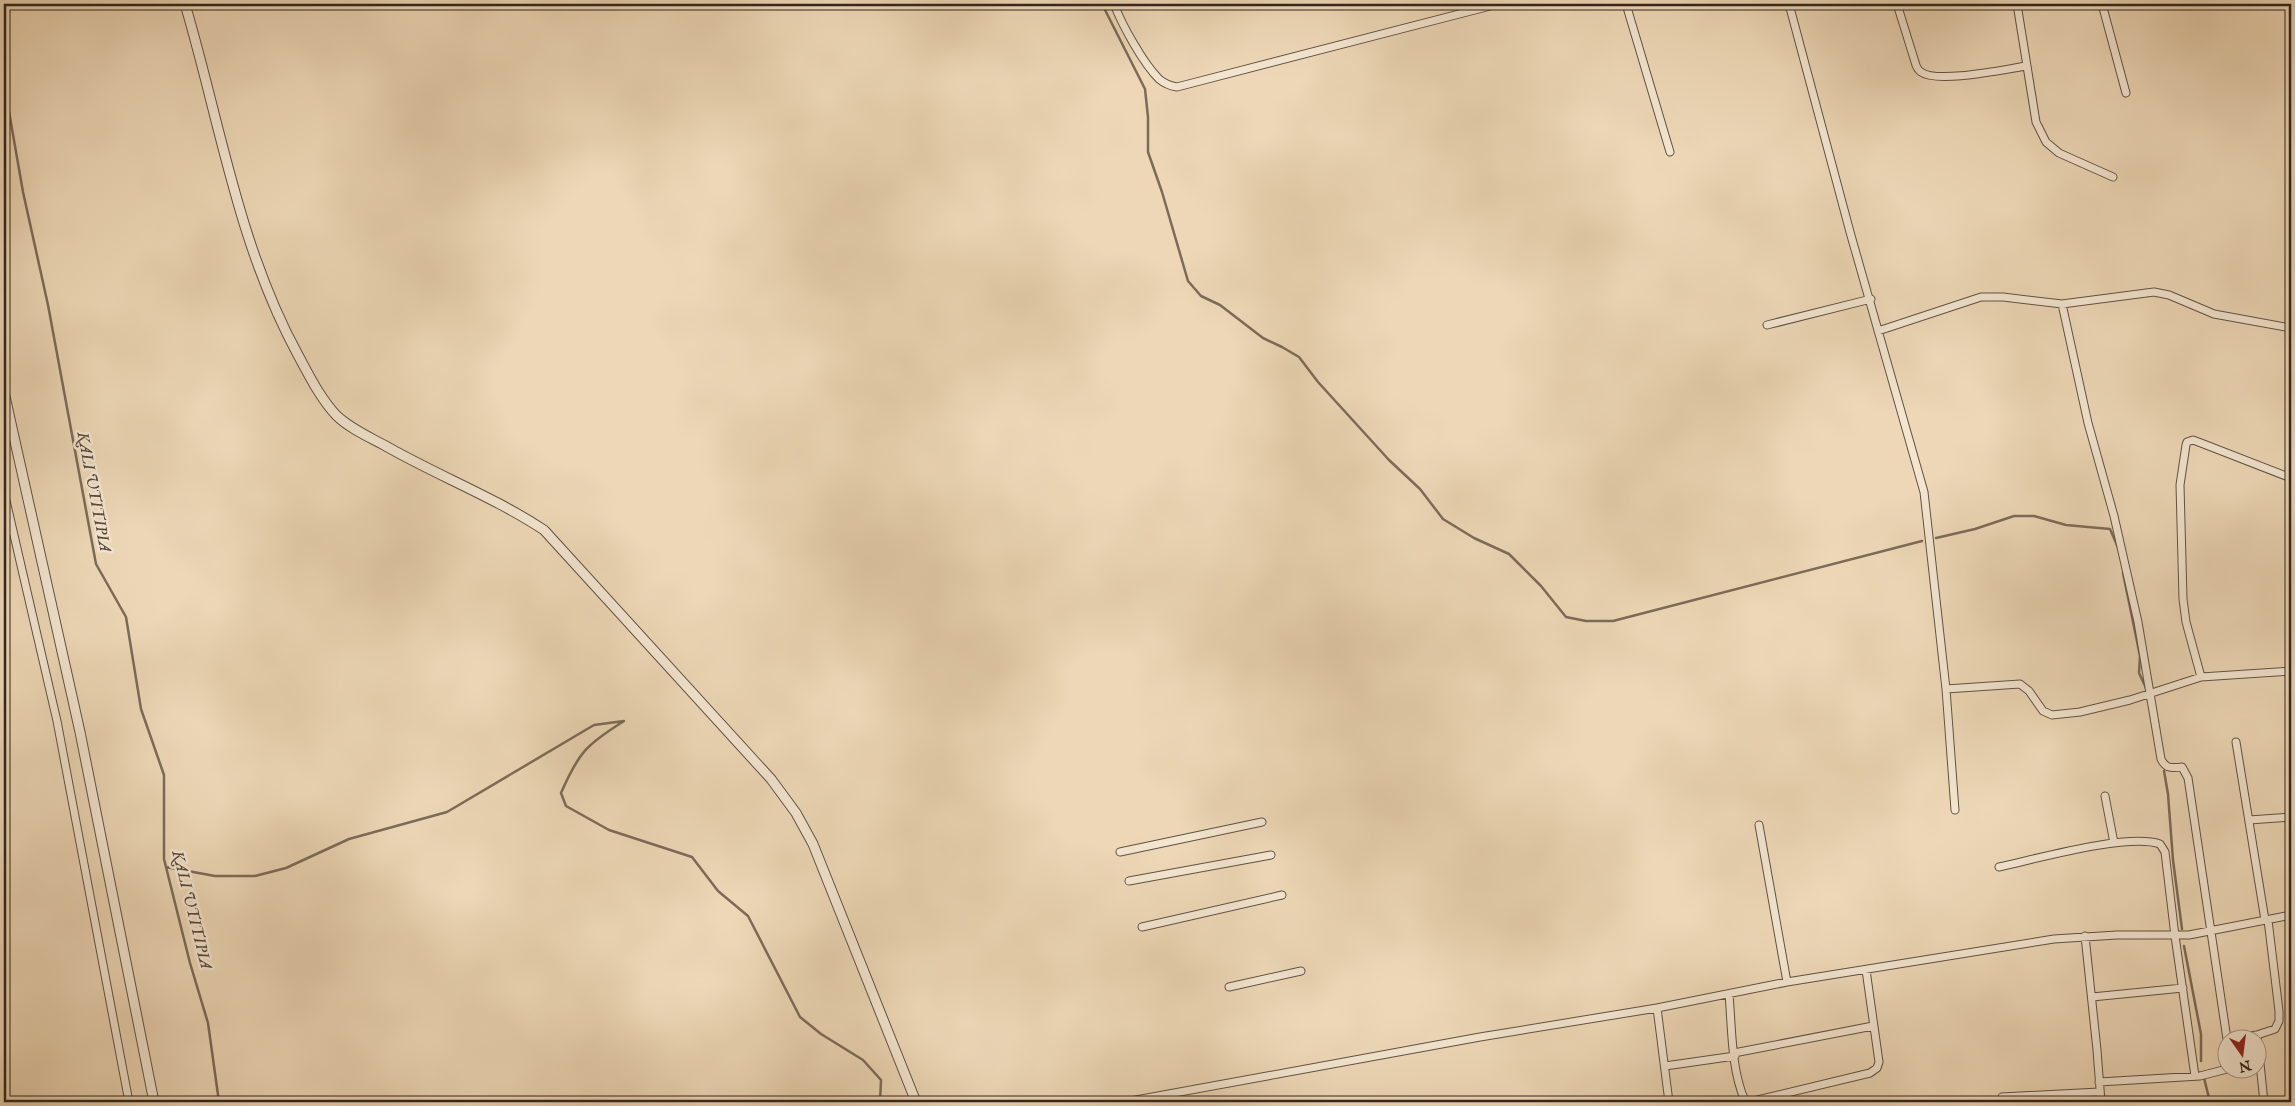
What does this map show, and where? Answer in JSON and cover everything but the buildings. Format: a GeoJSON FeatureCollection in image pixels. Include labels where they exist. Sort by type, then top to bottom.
{"type":"FeatureCollection","features":[{"type":"Feature","properties":{"kind":"street"},"geometry":{"type":"LineString","coordinates":[[185,4],[245,232],[279,316],[325,400],[337,416],[370,437],[406,458],[516,512],[544,530],[771,779],[796,813],[813,844],[916,1102]]}},
{"type":"Feature","properties":{"kind":"street"},"geometry":{"type":"LineString","coordinates":[[1114,4],[1132,40],[1156,74],[1168,85],[1177,87],[1498,4]]}},
{"type":"Feature","properties":{"kind":"street"},"geometry":{"type":"LineString","coordinates":[[1626,4],[1670,152]]}},
{"type":"Feature","properties":{"kind":"street"},"geometry":{"type":"LineString","coordinates":[[1789,4],[1845,214],[1871,299],[1878,331],[1924,492],[1946,689],[1955,810]]}},
{"type":"Feature","properties":{"kind":"street"},"geometry":{"type":"LineString","coordinates":[[1898,4],[1915,62],[1919,71],[1924,74],[1971,75],[2027,66]]}},
{"type":"Feature","properties":{"kind":"street"},"geometry":{"type":"LineString","coordinates":[[2017,4],[2036,122],[2046,142],[2059,153],[2113,176]]}},
{"type":"Feature","properties":{"kind":"street"},"geometry":{"type":"LineString","coordinates":[[2102,4],[2126,93]]}},
{"type":"Feature","properties":{"kind":"street"},"geometry":{"type":"LineString","coordinates":[[1878,331],[1981,297],[2003,297],[2062,304],[2115,295],[2154,292],[2169,295],[2223,316],[2291,328]]}},
{"type":"Feature","properties":{"kind":"street"},"geometry":{"type":"LineString","coordinates":[[1767,325],[1871,299]]}},
{"type":"Feature","properties":{"kind":"street"},"geometry":{"type":"LineString","coordinates":[[2062,304],[2088,423],[2114,516],[2138,622],[2148,695],[2161,759],[2164,766],[2169,768],[2182,767],[2188,778],[2226,1028]]}},
{"type":"Feature","properties":{"kind":"street"},"geometry":{"type":"LineString","coordinates":[[4,392],[80,732],[154,1102]]}},
{"type":"Feature","properties":{"kind":"street"},"geometry":{"type":"LineString","coordinates":[[2201,677],[2186,622],[2183,599],[2180,485],[2186,444],[2193,440],[2291,478]]}},
{"type":"Feature","properties":{"kind":"street"},"geometry":{"type":"LineString","coordinates":[[4,492],[57,721],[129,1102]]}},
{"type":"Feature","properties":{"kind":"street"},"geometry":{"type":"LineString","coordinates":[[1946,689],[2020,684],[2029,691],[2034,700],[2048,715],[2080,712],[2130,700],[2201,677],[2291,671]]}},
{"type":"Feature","properties":{"kind":"street"},"geometry":{"type":"LineString","coordinates":[[2236,742],[2267,920],[2279,1021],[2275,1029],[2268,1031]]}},
{"type":"Feature","properties":{"kind":"street"},"geometry":{"type":"LineString","coordinates":[[2106,796],[2114,843]]}},
{"type":"Feature","properties":{"kind":"street"},"geometry":{"type":"LineString","coordinates":[[2249,820],[2291,817]]}},
{"type":"Feature","properties":{"kind":"street"},"geometry":{"type":"LineString","coordinates":[[1120,852],[1262,822]]}},
{"type":"Feature","properties":{"kind":"street"},"geometry":{"type":"LineString","coordinates":[[1759,825],[1787,982]]}},
{"type":"Feature","properties":{"kind":"street"},"geometry":{"type":"LineString","coordinates":[[1999,867],[2114,843],[2140,841],[2156,843],[2164,848],[2196,1076]]}},
{"type":"Feature","properties":{"kind":"street"},"geometry":{"type":"LineString","coordinates":[[1129,881],[1271,855]]}},
{"type":"Feature","properties":{"kind":"street"},"geometry":{"type":"LineString","coordinates":[[1142,927],[1282,895]]}},
{"type":"Feature","properties":{"kind":"street"},"geometry":{"type":"LineString","coordinates":[[1125,1102],[1480,1037],[1657,1008],[1787,982],[2085,936],[2175,936],[2212,931],[2291,915]]}},
{"type":"Feature","properties":{"kind":"street"},"geometry":{"type":"LineString","coordinates":[[2085,936],[2101,1102]]}},
{"type":"Feature","properties":{"kind":"street"},"geometry":{"type":"LineString","coordinates":[[1729,994],[1741,1090],[1745,1101],[1749,1102],[1870,1072],[1877,1068],[1878,1062],[1866,970]]}},
{"type":"Feature","properties":{"kind":"street"},"geometry":{"type":"LineString","coordinates":[[1229,987],[1301,971]]}},
{"type":"Feature","properties":{"kind":"street"},"geometry":{"type":"LineString","coordinates":[[2092,997],[2183,988]]}},
{"type":"Feature","properties":{"kind":"street"},"geometry":{"type":"LineString","coordinates":[[1657,1008],[1669,1102]]}},
{"type":"Feature","properties":{"kind":"street"},"geometry":{"type":"LineString","coordinates":[[1665,1066],[1873,1026]]}},
{"type":"Feature","properties":{"kind":"street"},"geometry":{"type":"LineString","coordinates":[[2099,1082],[2200,1076],[2218,1071]]}},
{"type":"Feature","properties":{"kind":"street"},"geometry":{"type":"LineString","coordinates":[[2261,1078],[2264,1102]]}},
{"type":"Feature","properties":{"kind":"street"},"geometry":{"type":"LineString","coordinates":[[2003,1102],[2002,1097],[2099,1092]]}},
{"type":"Feature","properties":{"kind":"waterway"},"geometry":{"type":"LineString","coordinates":[[1102,4],[1145,89],[1148,117],[1148,152],[1162,192],[1188,281],[1201,296],[1220,305],[1263,338],[1299,357],[1318,382],[1389,460],[1420,489],[1443,519],[1474,538],[1509,554],[1541,586],[1566,617],[1586,621],[1613,621],[1922,541]]}},
{"type":"Feature","properties":{"kind":"waterway","name":"KALI UTITIPIA"},"geometry":{"type":"LineString","coordinates":[[4,83],[23,192],[48,305],[96,564],[126,617],[141,709],[164,775],[164,859],[190,963],[208,1023],[219,1102]]}},
{"type":"Feature","properties":{"kind":"waterway"},"geometry":{"type":"LineString","coordinates":[[1936,538],[1975,529],[2014,516],[2034,516],[2066,525],[2110,529],[2119,550]]}},
{"type":"Feature","properties":{"kind":"waterway"},"geometry":{"type":"LineString","coordinates":[[2123,573],[2140,656],[2139,673],[2146,688]]}},
{"type":"Feature","properties":{"kind":"waterway"},"geometry":{"type":"LineString","coordinates":[[166,867],[215,876],[255,876],[286,868],[349,839],[447,812],[594,725],[624,721],[592,744],[579,759],[561,793],[566,806],[609,830],[692,857],[718,891],[748,916],[800,1017],[821,1034],[863,1060],[881,1080],[880,1102]]}},
{"type":"Feature","properties":{"kind":"waterway"},"geometry":{"type":"LineString","coordinates":[[2164,771],[2182,929]]}},
{"type":"Feature","properties":{"kind":"waterway"},"geometry":{"type":"LineString","coordinates":[[2184,946],[2201,1034],[2201,1061]]}},
{"type":"Feature","properties":{"kind":"waterway"},"geometry":{"type":"LineString","coordinates":[[2204,1078],[2210,1102]]}}]}
